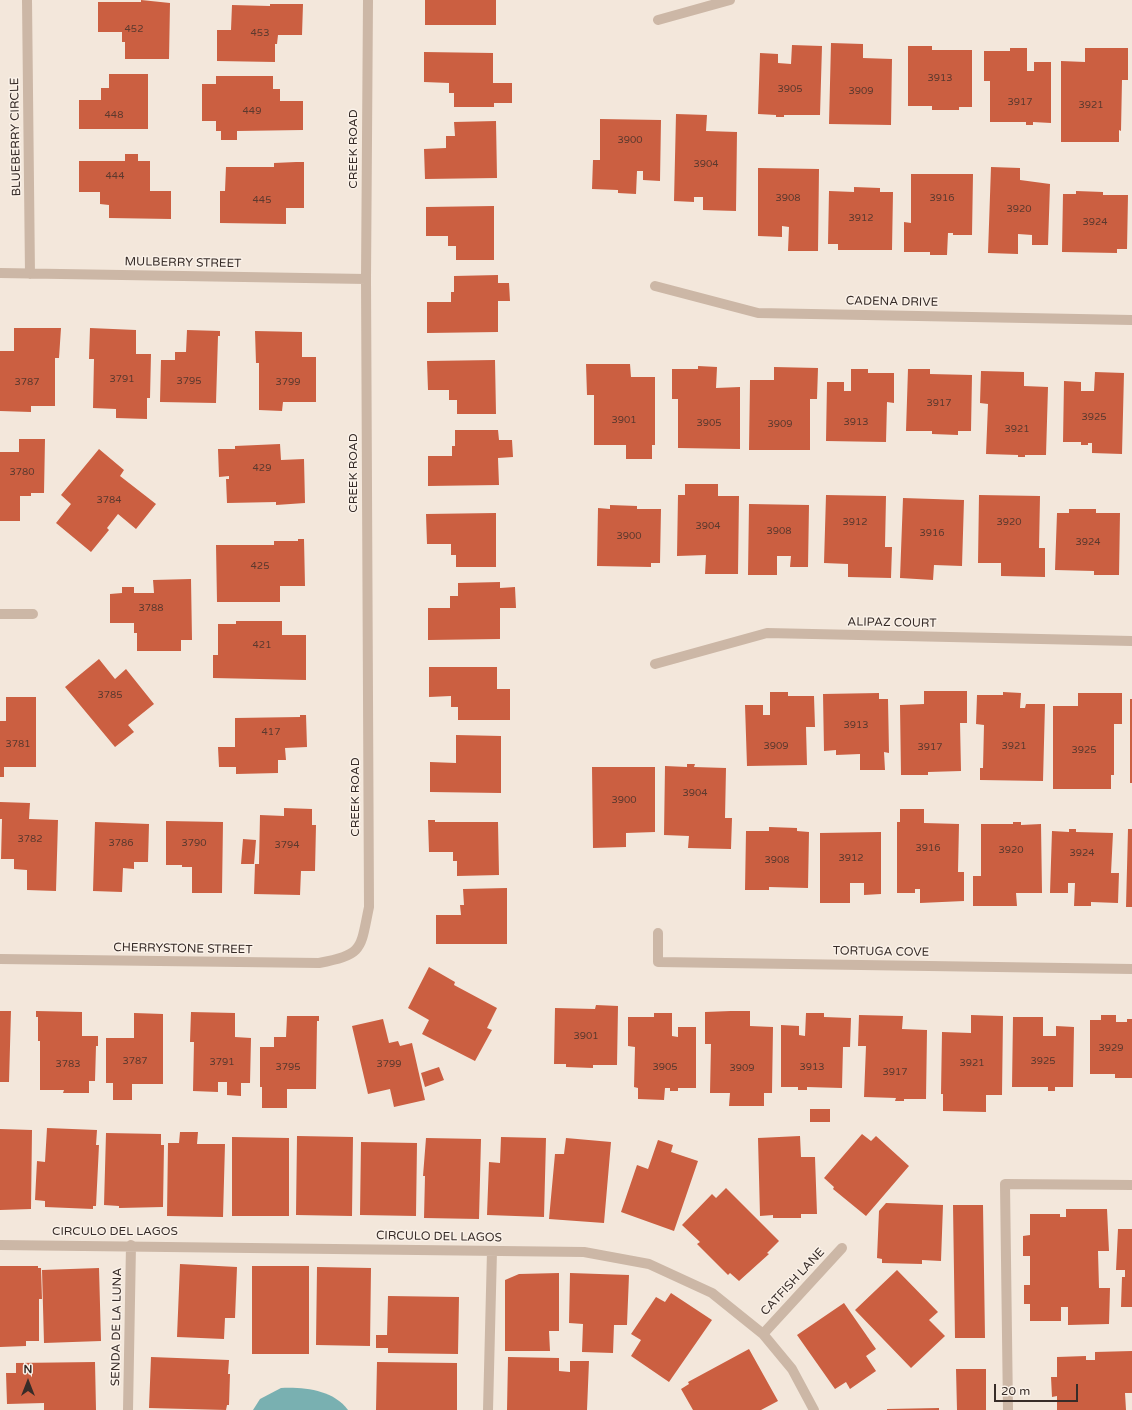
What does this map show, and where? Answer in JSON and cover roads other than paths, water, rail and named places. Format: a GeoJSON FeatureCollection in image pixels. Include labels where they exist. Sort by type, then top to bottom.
{"type":"FeatureCollection","features":[{"type":"Feature","properties":{"kind":"street","name":"BLUEBERRY CIRCLE"},"geometry":{"type":"LineString","coordinates":[[27,0],[30,274]]}},
{"type":"Feature","properties":{"kind":"street","name":"CREEK ROAD"},"geometry":{"type":"LineString","coordinates":[[360,946],[370,907],[366,279],[368,0]]}},
{"type":"Feature","properties":{"kind":"street"},"geometry":{"type":"LineString","coordinates":[[658,20],[730,0]]}},
{"type":"Feature","properties":{"kind":"street","name":"MULBERRY STREET"},"geometry":{"type":"LineString","coordinates":[[0,273],[366,279]]}},
{"type":"Feature","properties":{"kind":"street","name":"CADENA DRIVE"},"geometry":{"type":"LineString","coordinates":[[655,286],[758,313],[1132,320]]}},
{"type":"Feature","properties":{"kind":"street"},"geometry":{"type":"LineString","coordinates":[[0,614],[33,614]]}},
{"type":"Feature","properties":{"kind":"street","name":"ALIPAZ COURT"},"geometry":{"type":"LineString","coordinates":[[655,664],[767,634],[1132,641]]}},
{"type":"Feature","properties":{"kind":"street","name":"TORTUGA COVE"},"geometry":{"type":"LineString","coordinates":[[658,933],[658,962],[1132,969]]}},
{"type":"Feature","properties":{"kind":"street","name":"CHERRYSTONE STREET"},"geometry":{"type":"LineString","coordinates":[[0,959],[319,963],[346,958],[360,946]]}},
{"type":"Feature","properties":{"kind":"street"},"geometry":{"type":"LineString","coordinates":[[1008,1410],[1005,1184],[1132,1184]]}},
{"type":"Feature","properties":{"kind":"street","name":"CIRCULO DEL LAGOS"},"geometry":{"type":"LineString","coordinates":[[0,1244],[584,1252],[650,1264],[712,1293],[763,1334],[792,1369],[814,1410]]}},
{"type":"Feature","properties":{"kind":"street","name":"SENDA DE LA LUNA"},"geometry":{"type":"LineString","coordinates":[[128,1410],[131,1245]]}},
{"type":"Feature","properties":{"kind":"street","name":"CATFISH LANE"},"geometry":{"type":"LineString","coordinates":[[763,1334],[842,1248]]}},
{"type":"Feature","properties":{"kind":"street"},"geometry":{"type":"LineString","coordinates":[[488,1410],[492,1250]]}},
{"type":"Feature","properties":{"kind":"water"},"geometry":{"type":"Polygon","coordinates":[[[281,1388],[299,1388],[318,1391],[335,1398],[348,1410],[253,1410],[260,1399],[281,1388]]]}}]}
